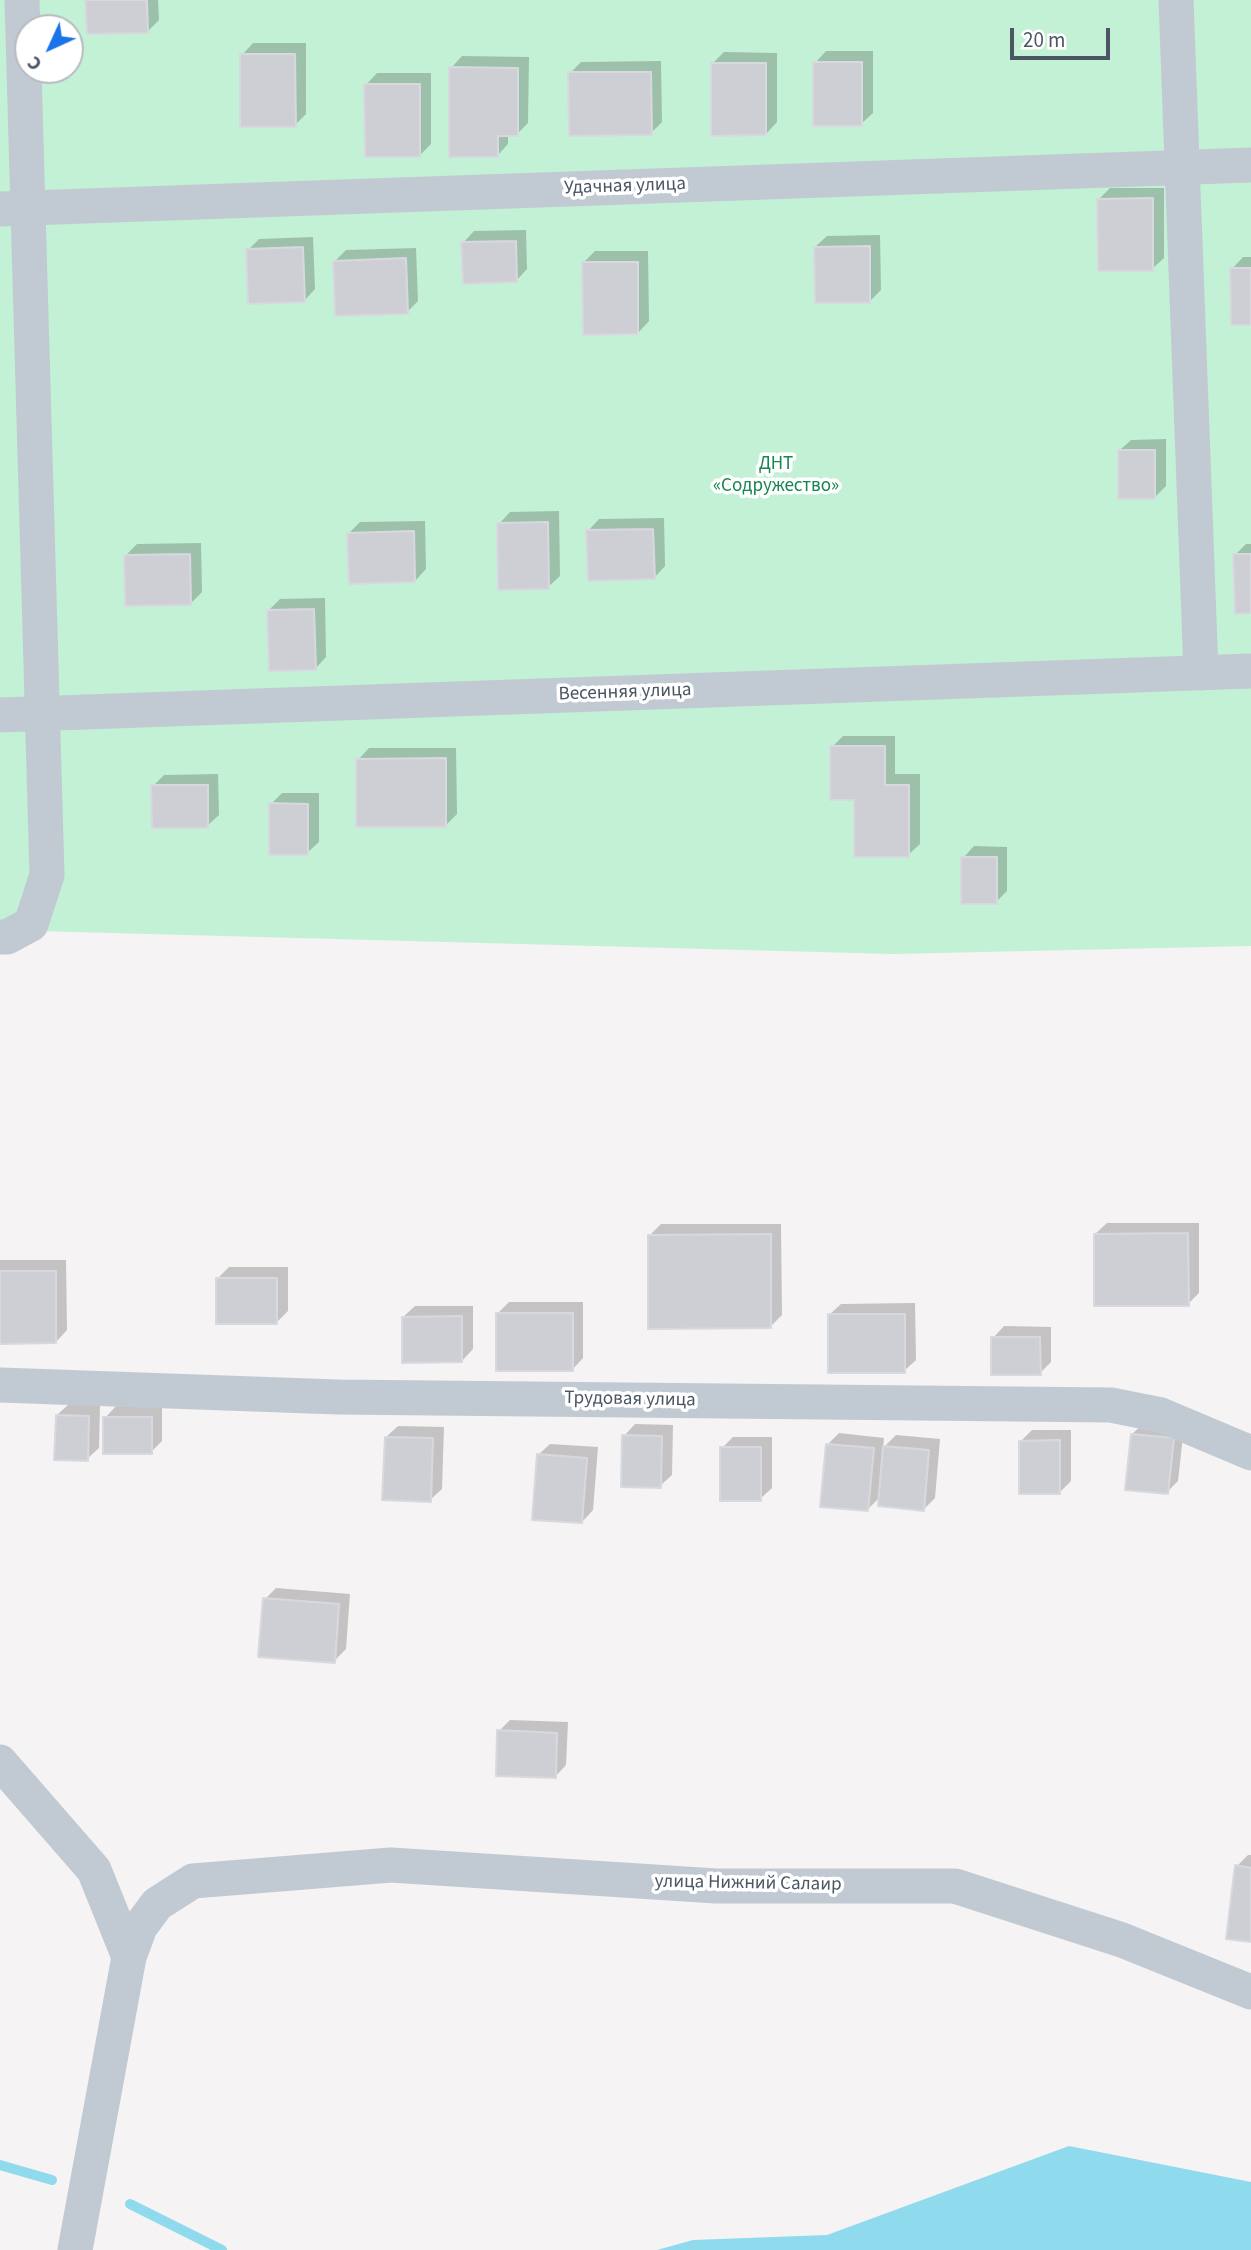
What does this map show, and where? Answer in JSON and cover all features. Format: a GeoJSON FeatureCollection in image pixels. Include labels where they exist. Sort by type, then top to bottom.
{"type":"FeatureCollection","features":[{"type":"Feature","properties":{"kind":"street"},"geometry":{"type":"LineString","coordinates":[[0,937],[7,937],[31,924],[47,875],[43,713],[14,208],[22,0]]}},
{"type":"Feature","properties":{"kind":"street"},"geometry":{"type":"LineString","coordinates":[[1176,0],[1180,167],[1201,673]]}},
{"type":"Feature","properties":{"kind":"street","name":"Удачная улица"},"geometry":{"type":"LineString","coordinates":[[14,208],[1251,164]]}},
{"type":"Feature","properties":{"kind":"street","name":"Весенняя улица"},"geometry":{"type":"LineString","coordinates":[[0,715],[1251,671]]}},
{"type":"Feature","properties":{"kind":"street","name":"Трудовая улица"},"geometry":{"type":"LineString","coordinates":[[0,1385],[338,1397],[1111,1405],[1161,1415],[1251,1453]]}},
{"type":"Feature","properties":{"kind":"street"},"geometry":{"type":"LineString","coordinates":[[0,1762],[94,1870],[129,1957]]}},
{"type":"Feature","properties":{"kind":"street","name":"улица Нижний Салаир"},"geometry":{"type":"LineString","coordinates":[[75,2250],[129,1957],[140,1927],[158,1904],[193,1881],[391,1865],[716,1886],[955,1886],[1122,1940],[1251,1992]]}},
{"type":"Feature","properties":{"kind":"green space","name":"ДНТ «Содружество»"},"geometry":{"type":"Polygon","coordinates":[[[0,0],[1251,0],[1251,946],[893,954],[0,930],[0,0]]]}},
{"type":"Feature","properties":{"kind":"water"},"geometry":{"type":"Polygon","coordinates":[[[1069,2146],[1251,2182],[1251,2250],[657,2250],[693,2240],[827,2235],[1069,2146]]]}},
{"type":"Feature","properties":{"kind":"building"},"geometry":{"type":"Polygon","coordinates":[[[85,0],[147,0],[148,33],[87,34],[85,0]]]}},
{"type":"Feature","properties":{"kind":"building"},"geometry":{"type":"Polygon","coordinates":[[[240,54],[295,54],[296,127],[240,127],[240,54]]]}},
{"type":"Feature","properties":{"kind":"building"},"geometry":{"type":"Polygon","coordinates":[[[813,62],[862,62],[862,126],[813,126],[813,62]]]}},
{"type":"Feature","properties":{"kind":"building"},"geometry":{"type":"Polygon","coordinates":[[[711,63],[766,63],[766,135],[711,136],[711,63]]]}},
{"type":"Feature","properties":{"kind":"building"},"geometry":{"type":"Polygon","coordinates":[[[449,67],[518,68],[518,136],[498,136],[498,157],[449,157],[449,67]]]}},
{"type":"Feature","properties":{"kind":"building"},"geometry":{"type":"Polygon","coordinates":[[[568,72],[651,72],[652,135],[569,136],[568,72]]]}},
{"type":"Feature","properties":{"kind":"building"},"geometry":{"type":"Polygon","coordinates":[[[364,84],[420,84],[420,157],[365,157],[364,84]]]}},
{"type":"Feature","properties":{"kind":"building"},"geometry":{"type":"Polygon","coordinates":[[[1153,198],[1153,271],[1098,271],[1097,199],[1153,198]]]}},
{"type":"Feature","properties":{"kind":"building"},"geometry":{"type":"Polygon","coordinates":[[[516,241],[517,282],[463,284],[461,242],[516,241]]]}},
{"type":"Feature","properties":{"kind":"building"},"geometry":{"type":"Polygon","coordinates":[[[870,246],[870,303],[815,303],[814,247],[870,246]]]}},
{"type":"Feature","properties":{"kind":"building"},"geometry":{"type":"Polygon","coordinates":[[[303,247],[305,302],[248,304],[246,249],[303,247]]]}},
{"type":"Feature","properties":{"kind":"building"},"geometry":{"type":"Polygon","coordinates":[[[406,258],[408,314],[335,316],[333,261],[406,258]]]}},
{"type":"Feature","properties":{"kind":"building"},"geometry":{"type":"Polygon","coordinates":[[[582,262],[638,262],[638,334],[583,335],[582,262]]]}},
{"type":"Feature","properties":{"kind":"building"},"geometry":{"type":"Polygon","coordinates":[[[1230,268],[1251,268],[1251,325],[1231,325],[1230,268]]]}},
{"type":"Feature","properties":{"kind":"building"},"geometry":{"type":"Polygon","coordinates":[[[1118,450],[1155,450],[1155,499],[1118,499],[1118,450]]]}},
{"type":"Feature","properties":{"kind":"building"},"geometry":{"type":"Polygon","coordinates":[[[548,522],[549,589],[498,590],[497,523],[548,522]]]}},
{"type":"Feature","properties":{"kind":"building"},"geometry":{"type":"Polygon","coordinates":[[[653,529],[655,579],[588,581],[586,530],[653,529]]]}},
{"type":"Feature","properties":{"kind":"building"},"geometry":{"type":"Polygon","coordinates":[[[414,531],[415,582],[349,584],[347,533],[414,531]]]}},
{"type":"Feature","properties":{"kind":"building"},"geometry":{"type":"Polygon","coordinates":[[[190,554],[191,605],[125,606],[124,555],[190,554]]]}},
{"type":"Feature","properties":{"kind":"building"},"geometry":{"type":"Polygon","coordinates":[[[1233,554],[1251,554],[1251,613],[1235,614],[1233,554]]]}},
{"type":"Feature","properties":{"kind":"building"},"geometry":{"type":"Polygon","coordinates":[[[314,609],[316,670],[269,671],[267,610],[314,609]]]}},
{"type":"Feature","properties":{"kind":"building"},"geometry":{"type":"Polygon","coordinates":[[[830,746],[885,746],[885,785],[909,785],[909,857],[854,857],[854,800],[830,800],[830,746]]]}},
{"type":"Feature","properties":{"kind":"building"},"geometry":{"type":"Polygon","coordinates":[[[446,758],[446,827],[356,827],[356,759],[446,758]]]}},
{"type":"Feature","properties":{"kind":"building"},"geometry":{"type":"Polygon","coordinates":[[[151,785],[208,785],[208,828],[152,828],[151,785]]]}},
{"type":"Feature","properties":{"kind":"building"},"geometry":{"type":"Polygon","coordinates":[[[269,803],[308,804],[308,855],[269,855],[269,803]]]}},
{"type":"Feature","properties":{"kind":"building"},"geometry":{"type":"Polygon","coordinates":[[[961,857],[997,857],[997,904],[961,904],[961,857]]]}},
{"type":"Feature","properties":{"kind":"building"},"geometry":{"type":"Polygon","coordinates":[[[1188,1233],[1189,1306],[1094,1306],[1094,1234],[1188,1233]]]}},
{"type":"Feature","properties":{"kind":"building"},"geometry":{"type":"Polygon","coordinates":[[[771,1234],[771,1328],[648,1329],[648,1235],[771,1234]]]}},
{"type":"Feature","properties":{"kind":"building"},"geometry":{"type":"Polygon","coordinates":[[[0,1271],[56,1271],[56,1343],[0,1344],[0,1271]]]}},
{"type":"Feature","properties":{"kind":"building"},"geometry":{"type":"Polygon","coordinates":[[[216,1278],[277,1278],[277,1324],[216,1324],[216,1278]]]}},
{"type":"Feature","properties":{"kind":"building"},"geometry":{"type":"Polygon","coordinates":[[[496,1313],[573,1313],[573,1371],[496,1371],[496,1313]]]}},
{"type":"Feature","properties":{"kind":"building"},"geometry":{"type":"Polygon","coordinates":[[[828,1314],[905,1314],[905,1373],[828,1373],[828,1314]]]}},
{"type":"Feature","properties":{"kind":"building"},"geometry":{"type":"Polygon","coordinates":[[[462,1316],[462,1362],[402,1363],[402,1317],[462,1316]]]}},
{"type":"Feature","properties":{"kind":"building"},"geometry":{"type":"Polygon","coordinates":[[[991,1337],[1040,1337],[1041,1375],[991,1375],[991,1337]]]}},
{"type":"Feature","properties":{"kind":"building"},"geometry":{"type":"Polygon","coordinates":[[[56,1415],[89,1416],[88,1461],[54,1460],[56,1415]]]}},
{"type":"Feature","properties":{"kind":"building"},"geometry":{"type":"Polygon","coordinates":[[[103,1417],[152,1417],[152,1454],[103,1454],[103,1417]]]}},
{"type":"Feature","properties":{"kind":"building"},"geometry":{"type":"Polygon","coordinates":[[[1131,1434],[1174,1438],[1168,1494],[1125,1490],[1131,1434]]]}},
{"type":"Feature","properties":{"kind":"building"},"geometry":{"type":"Polygon","coordinates":[[[622,1435],[662,1436],[661,1488],[621,1487],[622,1435]]]}},
{"type":"Feature","properties":{"kind":"building"},"geometry":{"type":"Polygon","coordinates":[[[385,1437],[433,1438],[431,1502],[382,1500],[385,1437]]]}},
{"type":"Feature","properties":{"kind":"building"},"geometry":{"type":"Polygon","coordinates":[[[1060,1440],[1060,1494],[1019,1494],[1019,1441],[1060,1440]]]}},
{"type":"Feature","properties":{"kind":"building"},"geometry":{"type":"Polygon","coordinates":[[[826,1444],[874,1448],[868,1511],[820,1507],[826,1444]]]}},
{"type":"Feature","properties":{"kind":"building"},"geometry":{"type":"Polygon","coordinates":[[[883,1446],[929,1450],[924,1511],[878,1506],[883,1446]]]}},
{"type":"Feature","properties":{"kind":"building"},"geometry":{"type":"Polygon","coordinates":[[[720,1447],[761,1447],[761,1501],[720,1501],[720,1447]]]}},
{"type":"Feature","properties":{"kind":"building"},"geometry":{"type":"Polygon","coordinates":[[[537,1454],[587,1458],[582,1523],[532,1520],[537,1454]]]}},
{"type":"Feature","properties":{"kind":"building"},"geometry":{"type":"Polygon","coordinates":[[[263,1598],[339,1604],[335,1663],[258,1657],[263,1598]]]}},
{"type":"Feature","properties":{"kind":"building"},"geometry":{"type":"Polygon","coordinates":[[[497,1730],[557,1733],[556,1778],[496,1776],[497,1730]]]}},
{"type":"Feature","properties":{"kind":"building"},"geometry":{"type":"Polygon","coordinates":[[[1235,1865],[1251,1868],[1251,1942],[1226,1939],[1235,1865]]]}},
{"type":"Feature","properties":{"kind":"waterway"},"geometry":{"type":"LineString","coordinates":[[0,2165],[52,2180]]}},
{"type":"Feature","properties":{"kind":"waterway"},"geometry":{"type":"LineString","coordinates":[[130,2204],[222,2250]]}}]}
